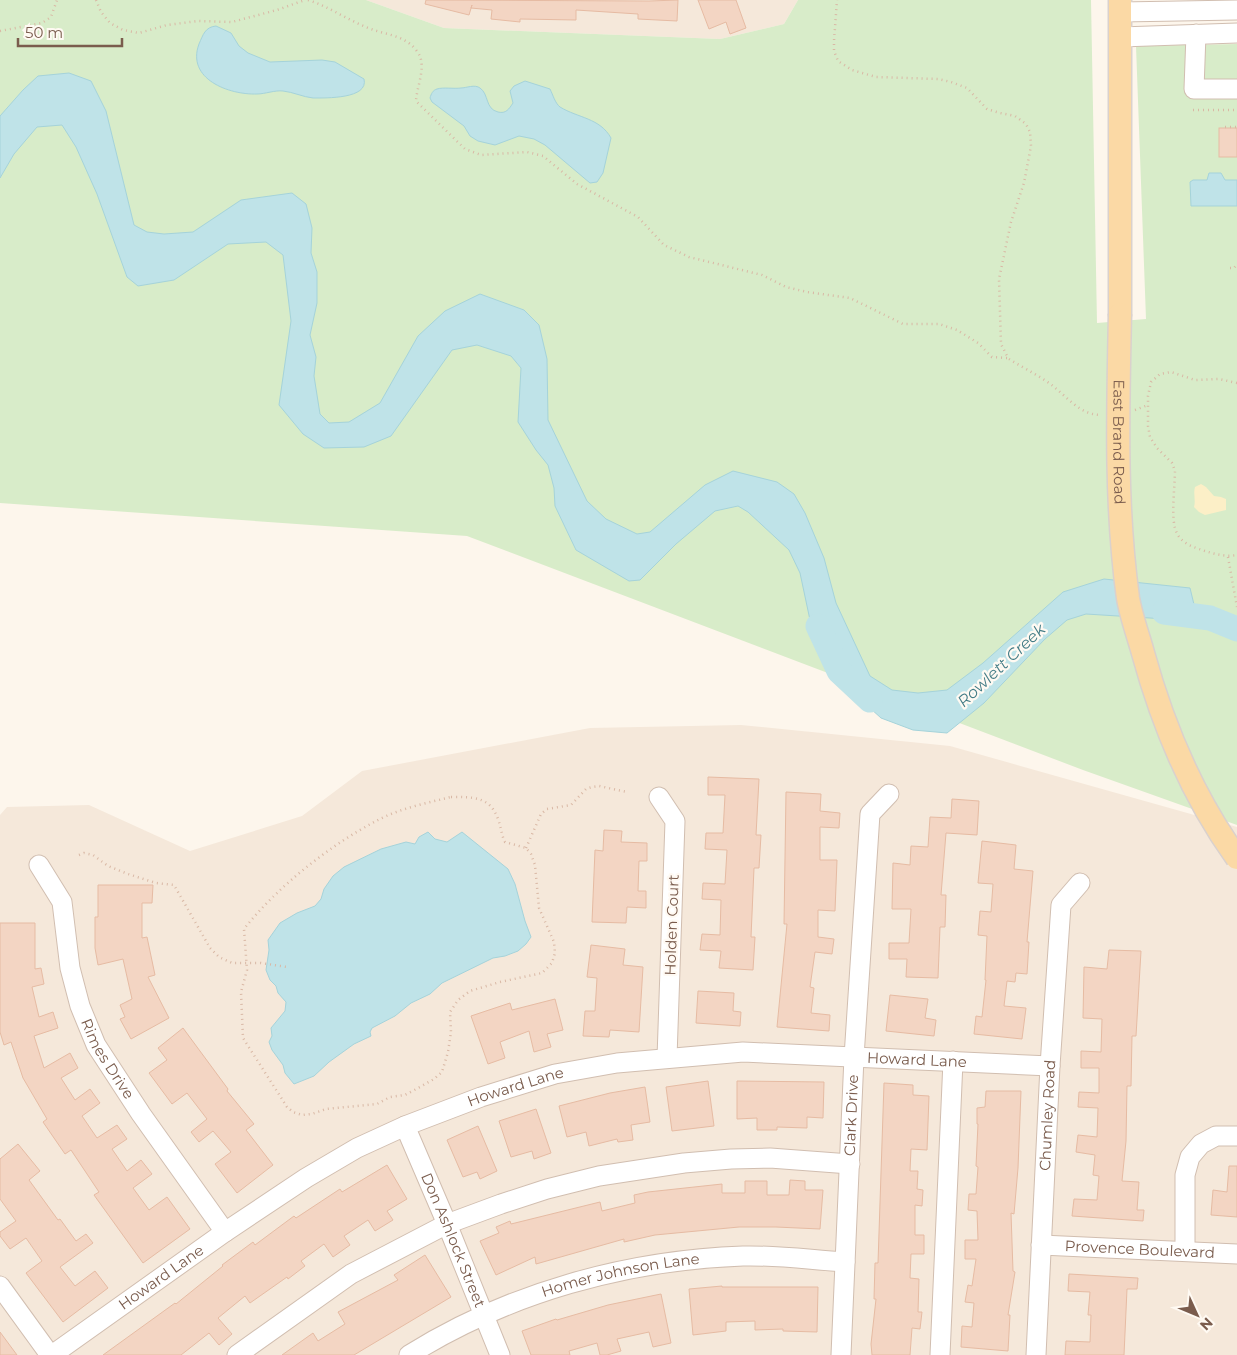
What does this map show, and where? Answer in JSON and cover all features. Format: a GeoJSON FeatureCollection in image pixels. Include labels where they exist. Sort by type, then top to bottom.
{"type":"FeatureCollection","features":[{"type":"Feature","properties":{"kind":"main road","name":"East Brand Road"},"geometry":{"type":"LineString","coordinates":[[1120,6],[1120,522],[1128,600],[1152,688],[1175,747],[1220,835],[1237,858]]}},
{"type":"Feature","properties":{"kind":"street"},"geometry":{"type":"LineString","coordinates":[[1120,6],[1237,10]]}},
{"type":"Feature","properties":{"kind":"street"},"geometry":{"type":"LineString","coordinates":[[1120,37],[1237,32]]}},
{"type":"Feature","properties":{"kind":"street"},"geometry":{"type":"LineString","coordinates":[[1196,34],[1194,89],[1237,89]]}},
{"type":"Feature","properties":{"kind":"street","name":"Clark Drive"},"geometry":{"type":"LineString","coordinates":[[841,1355],[854,1057],[870,814],[889,794]]}},
{"type":"Feature","properties":{"kind":"street","name":"Holden Court"},"geometry":{"type":"LineString","coordinates":[[659,797],[675,821],[667,1058]]}},
{"type":"Feature","properties":{"kind":"street","name":"Rimes Drive"},"geometry":{"type":"LineString","coordinates":[[39,865],[62,902],[70,968],[80,1006],[96,1045],[141,1114],[225,1232]]}},
{"type":"Feature","properties":{"kind":"street","name":"Chumley Road"},"geometry":{"type":"LineString","coordinates":[[1036,1355],[1050,1066],[1061,905],[1080,883]]}},
{"type":"Feature","properties":{"kind":"street","name":"Howard Lane"},"geometry":{"type":"LineString","coordinates":[[51,1355],[225,1232],[306,1178],[357,1148],[405,1126],[481,1096],[556,1074],[617,1063],[743,1052],[1050,1066]]}},
{"type":"Feature","properties":{"kind":"street"},"geometry":{"type":"LineString","coordinates":[[940,1355],[953,1061]]}},
{"type":"Feature","properties":{"kind":"street","name":"Don Ashlock Street"},"geometry":{"type":"LineString","coordinates":[[405,1126],[500,1355]]}},
{"type":"Feature","properties":{"kind":"street"},"geometry":{"type":"LineString","coordinates":[[1185,1251],[1185,1175],[1190,1157],[1201,1144],[1216,1136],[1237,1136]]}},
{"type":"Feature","properties":{"kind":"street"},"geometry":{"type":"LineString","coordinates":[[238,1355],[351,1274],[447,1224],[547,1189],[599,1176],[646,1168],[730,1159],[770,1158],[850,1164]]}},
{"type":"Feature","properties":{"kind":"street","name":"Provence Boulevard"},"geometry":{"type":"LineString","coordinates":[[1042,1245],[1237,1254]]}},
{"type":"Feature","properties":{"kind":"street","name":"Homer Johnson Lane"},"geometry":{"type":"LineString","coordinates":[[409,1355],[430,1342],[522,1298],[592,1278],[674,1261],[744,1256],[845,1262]]}},
{"type":"Feature","properties":{"kind":"street"},"geometry":{"type":"LineString","coordinates":[[0,1286],[51,1355]]}},
{"type":"Feature","properties":{"kind":"path"},"geometry":{"type":"LineString","coordinates":[[0,31],[42,23],[50,17],[58,0]]}},
{"type":"Feature","properties":{"kind":"path"},"geometry":{"type":"LineString","coordinates":[[96,0],[101,12],[110,23],[123,30],[139,33],[167,25],[198,21],[232,22],[307,0],[323,5],[371,29],[398,37],[411,45],[419,54],[423,67],[417,87],[416,102],[465,149],[481,155],[527,152],[543,156],[577,184],[638,217],[664,245],[689,257],[762,275],[786,286],[807,292],[850,298],[903,324],[939,324],[957,330],[978,343],[992,357],[1008,358],[1048,382],[1078,408],[1094,415],[1104,414]]}},
{"type":"Feature","properties":{"kind":"path"},"geometry":{"type":"LineString","coordinates":[[837,0],[834,51],[838,61],[862,74],[876,77],[938,79],[968,88],[987,109],[1015,116],[1026,124],[1030,132],[1031,146],[1024,183],[1010,222],[999,279],[1001,344],[1008,358]]}},
{"type":"Feature","properties":{"kind":"path"},"geometry":{"type":"LineString","coordinates":[[1193,110],[1237,110]]}},
{"type":"Feature","properties":{"kind":"path"},"geometry":{"type":"LineString","coordinates":[[1224,127],[1237,127]]}},
{"type":"Feature","properties":{"kind":"path"},"geometry":{"type":"LineString","coordinates":[[1230,268],[1234,268],[1237,264]]}},
{"type":"Feature","properties":{"kind":"path"},"geometry":{"type":"LineString","coordinates":[[1237,383],[1218,379],[1194,380],[1171,372],[1160,374],[1150,382],[1148,405],[1150,437],[1157,448],[1172,462],[1175,471],[1174,524],[1177,534],[1195,548],[1228,557],[1237,555]]}},
{"type":"Feature","properties":{"kind":"path"},"geometry":{"type":"LineString","coordinates":[[1132,411],[1148,405]]}},
{"type":"Feature","properties":{"kind":"path"},"geometry":{"type":"LineString","coordinates":[[1228,557],[1237,607]]}},
{"type":"Feature","properties":{"kind":"path"},"geometry":{"type":"LineString","coordinates":[[526,848],[541,814],[547,809],[571,805],[586,789],[592,787],[599,786],[627,792]]}},
{"type":"Feature","properties":{"kind":"path"},"geometry":{"type":"LineString","coordinates":[[472,797],[484,801],[492,807],[498,818],[505,842],[526,848],[532,854],[539,908],[554,942],[555,953],[552,964],[542,972],[470,991],[458,1000],[450,1012],[451,1032],[442,1072],[434,1079],[405,1095],[390,1098],[377,1104],[326,1109],[302,1115],[293,1112],[287,1106],[243,1038],[241,992],[247,963],[244,929],[250,921],[272,897],[348,837],[379,819],[416,805],[452,798],[472,797]]}},
{"type":"Feature","properties":{"kind":"path"},"geometry":{"type":"LineString","coordinates":[[79,855],[84,852],[93,855],[108,866],[128,874],[174,885],[210,948],[219,957],[232,962],[287,967]]}},
{"type":"Feature","properties":{"kind":"shaded area"},"geometry":{"type":"Polygon","coordinates":[[[366,0],[798,0],[784,24],[720,39],[444,28],[366,0]]]}},
{"type":"Feature","properties":{"kind":"shaded area"},"geometry":{"type":"Polygon","coordinates":[[[741,725],[950,746],[1237,827],[1237,1355],[0,1355],[0,815],[7,807],[89,805],[190,851],[302,816],[362,771],[590,728],[741,725]]]}},
{"type":"Feature","properties":{"kind":"green space"},"geometry":{"type":"Polygon","coordinates":[[[0,0],[366,0],[444,28],[720,39],[784,24],[798,0],[1091,0],[1097,323],[1146,319],[1136,46],[1237,44],[1237,825],[1083,770],[467,536],[0,503],[0,0]]]}},
{"type":"Feature","properties":{"kind":"sand"},"geometry":{"type":"Polygon","coordinates":[[[1201,484],[1214,496],[1226,499],[1226,510],[1205,515],[1194,507],[1195,487],[1201,484]]]}},
{"type":"Feature","properties":{"kind":"water"},"geometry":{"type":"Polygon","coordinates":[[[216,26],[231,33],[239,46],[248,53],[270,62],[322,60],[335,62],[364,79],[364,86],[353,94],[319,98],[283,91],[246,94],[223,88],[204,75],[199,67],[197,56],[199,44],[205,32],[209,28],[216,26]]]}},
{"type":"Feature","properties":{"kind":"water"},"geometry":{"type":"Polygon","coordinates":[[[69,73],[91,81],[106,111],[134,225],[147,232],[164,234],[193,232],[241,200],[292,193],[306,204],[312,228],[311,253],[317,272],[317,303],[310,335],[316,357],[314,376],[320,414],[329,423],[349,422],[380,403],[418,336],[445,311],[480,294],[524,310],[539,325],[547,359],[548,420],[587,501],[606,519],[637,534],[650,532],[705,485],[733,471],[777,482],[794,494],[805,513],[824,558],[836,603],[870,676],[892,690],[918,693],[947,690],[983,663],[1063,592],[1104,579],[1190,588],[1198,621],[1086,614],[1067,620],[1045,639],[984,703],[947,733],[913,730],[881,718],[860,699],[810,620],[800,573],[789,550],[748,512],[738,506],[715,511],[676,544],[640,580],[629,581],[576,550],[555,506],[554,488],[548,465],[518,422],[521,368],[511,356],[477,345],[452,350],[391,436],[364,447],[324,448],[303,434],[279,405],[291,321],[283,255],[266,242],[228,244],[174,280],[138,286],[127,277],[97,194],[76,147],[62,125],[37,127],[14,154],[0,178],[0,116],[38,76],[69,73]]]}},
{"type":"Feature","properties":{"kind":"water"},"geometry":{"type":"Polygon","coordinates":[[[525,81],[550,89],[560,107],[595,122],[611,138],[603,173],[597,182],[590,183],[545,145],[534,139],[519,136],[495,145],[478,141],[470,136],[464,126],[432,102],[430,98],[432,92],[437,89],[476,86],[483,91],[491,108],[498,112],[505,112],[513,103],[510,91],[514,86],[525,81]]]}},
{"type":"Feature","properties":{"kind":"water"},"geometry":{"type":"Polygon","coordinates":[[[1209,173],[1221,173],[1225,180],[1237,180],[1237,206],[1191,206],[1190,182],[1193,180],[1207,180],[1209,173]]]}},
{"type":"Feature","properties":{"kind":"water"},"geometry":{"type":"Polygon","coordinates":[[[428,832],[435,839],[447,842],[462,832],[508,869],[515,884],[531,937],[518,951],[493,958],[442,983],[430,994],[411,1003],[395,1016],[372,1028],[371,1036],[354,1044],[329,1062],[314,1076],[294,1084],[285,1073],[283,1065],[272,1050],[269,1042],[272,1036],[271,1028],[285,1011],[286,1002],[278,993],[266,970],[269,950],[268,940],[280,923],[297,913],[315,906],[321,899],[324,889],[333,876],[344,867],[381,849],[406,842],[415,844],[419,837],[428,832]]]}},
{"type":"Feature","properties":{"kind":"building"},"geometry":{"type":"Polygon","coordinates":[[[426,0],[678,0],[677,21],[638,19],[638,14],[576,10],[576,20],[520,19],[520,22],[491,19],[492,10],[471,8],[469,15],[425,4],[426,0]]]}},
{"type":"Feature","properties":{"kind":"building"},"geometry":{"type":"Polygon","coordinates":[[[698,0],[736,0],[746,28],[730,34],[726,22],[709,29],[698,0]]]}},
{"type":"Feature","properties":{"kind":"building"},"geometry":{"type":"Polygon","coordinates":[[[1219,128],[1237,128],[1237,157],[1219,157],[1219,128]]]}},
{"type":"Feature","properties":{"kind":"building"},"geometry":{"type":"Polygon","coordinates":[[[708,777],[759,779],[756,835],[761,835],[759,868],[754,868],[751,937],[755,937],[753,970],[719,968],[721,951],[700,950],[702,934],[720,935],[721,900],[702,899],[703,883],[725,884],[727,850],[705,849],[706,833],[723,833],[725,795],[708,795],[708,777]]]}},
{"type":"Feature","properties":{"kind":"building"},"geometry":{"type":"Polygon","coordinates":[[[786,792],[821,794],[820,811],[840,813],[839,828],[820,827],[820,860],[837,860],[835,911],[818,910],[818,937],[834,939],[832,954],[815,952],[810,987],[814,988],[811,1013],[830,1015],[829,1031],[777,1027],[787,924],[784,924],[786,792]]]}},
{"type":"Feature","properties":{"kind":"building"},"geometry":{"type":"Polygon","coordinates":[[[952,799],[979,801],[977,835],[946,833],[941,895],[946,895],[945,927],[940,927],[938,978],[906,977],[907,959],[889,959],[889,943],[909,943],[911,909],[892,909],[893,863],[910,865],[911,846],[928,847],[930,817],[951,818],[952,799]]]}},
{"type":"Feature","properties":{"kind":"building"},"geometry":{"type":"Polygon","coordinates":[[[604,830],[622,831],[621,842],[647,843],[647,861],[639,861],[638,891],[646,891],[646,908],[627,907],[626,923],[592,922],[595,850],[603,851],[604,830]]]}},
{"type":"Feature","properties":{"kind":"building"},"geometry":{"type":"Polygon","coordinates":[[[982,841],[1016,845],[1014,869],[1033,871],[1027,942],[1029,942],[1027,974],[1016,973],[1015,982],[1007,981],[1004,1006],[1026,1008],[1022,1039],[974,1034],[976,1016],[982,1017],[986,980],[987,936],[978,935],[980,911],[991,912],[993,884],[978,883],[982,841]]]}},
{"type":"Feature","properties":{"kind":"building"},"geometry":{"type":"Polygon","coordinates":[[[98,885],[153,885],[152,903],[142,903],[142,938],[147,937],[155,975],[148,977],[169,1018],[131,1039],[120,1019],[125,1017],[120,1005],[132,999],[123,959],[98,965],[95,948],[95,917],[98,917],[98,885]]]}},
{"type":"Feature","properties":{"kind":"building"},"geometry":{"type":"Polygon","coordinates":[[[0,923],[35,923],[35,969],[41,968],[44,984],[32,987],[39,1017],[53,1012],[58,1028],[34,1036],[44,1068],[70,1053],[78,1068],[61,1078],[75,1100],[90,1089],[100,1103],[82,1116],[97,1138],[117,1125],[127,1139],[112,1149],[127,1171],[141,1160],[152,1174],[133,1188],[149,1210],[167,1197],[190,1229],[143,1263],[94,1195],[99,1192],[71,1150],[65,1154],[43,1122],[47,1119],[23,1078],[11,1042],[4,1045],[0,1032],[0,923]]]}},
{"type":"Feature","properties":{"kind":"building"},"geometry":{"type":"Polygon","coordinates":[[[591,945],[625,949],[623,965],[643,967],[639,1032],[610,1030],[609,1037],[583,1036],[585,1011],[595,1011],[597,978],[587,977],[591,945]]]}},
{"type":"Feature","properties":{"kind":"building"},"geometry":{"type":"Polygon","coordinates":[[[1109,950],[1141,951],[1136,1036],[1132,1036],[1131,1086],[1127,1086],[1126,1141],[1122,1181],[1139,1182],[1137,1210],[1144,1210],[1143,1221],[1072,1216],[1074,1199],[1097,1200],[1099,1176],[1093,1175],[1095,1155],[1076,1152],[1078,1135],[1097,1137],[1098,1108],[1078,1107],[1079,1092],[1099,1093],[1099,1068],[1081,1068],[1081,1051],[1101,1052],[1102,1019],[1083,1018],[1084,967],[1107,969],[1109,950]]]}},
{"type":"Feature","properties":{"kind":"building"},"geometry":{"type":"Polygon","coordinates":[[[698,991],[734,993],[733,1011],[741,1012],[740,1026],[696,1023],[698,991]]]}},
{"type":"Feature","properties":{"kind":"building"},"geometry":{"type":"Polygon","coordinates":[[[890,995],[928,999],[925,1018],[936,1020],[934,1036],[886,1031],[890,995]]]}},
{"type":"Feature","properties":{"kind":"building"},"geometry":{"type":"Polygon","coordinates":[[[555,999],[563,1030],[547,1034],[551,1047],[534,1052],[529,1031],[500,1042],[505,1058],[488,1064],[471,1016],[510,1003],[512,1010],[555,999]]]}},
{"type":"Feature","properties":{"kind":"building"},"geometry":{"type":"Polygon","coordinates":[[[183,1028],[228,1089],[227,1091],[254,1124],[246,1130],[273,1165],[237,1193],[215,1164],[231,1152],[213,1131],[199,1142],[191,1132],[207,1119],[187,1093],[172,1104],[149,1073],[167,1060],[158,1048],[183,1028]]]}},
{"type":"Feature","properties":{"kind":"building"},"geometry":{"type":"Polygon","coordinates":[[[708,1081],[714,1126],[672,1131],[666,1087],[708,1081]]]}},
{"type":"Feature","properties":{"kind":"building"},"geometry":{"type":"Polygon","coordinates":[[[737,1081],[824,1082],[823,1118],[807,1117],[807,1128],[777,1127],[777,1130],[757,1130],[757,1118],[737,1119],[737,1081]]]}},
{"type":"Feature","properties":{"kind":"building"},"geometry":{"type":"Polygon","coordinates":[[[884,1083],[913,1085],[913,1095],[929,1096],[927,1150],[911,1149],[910,1171],[918,1171],[917,1189],[923,1190],[922,1206],[915,1205],[915,1235],[924,1235],[924,1254],[911,1254],[910,1278],[919,1279],[918,1312],[922,1312],[920,1329],[912,1328],[910,1355],[872,1355],[871,1344],[876,1299],[874,1299],[875,1263],[878,1263],[884,1083]]]}},
{"type":"Feature","properties":{"kind":"building"},"geometry":{"type":"Polygon","coordinates":[[[645,1087],[650,1122],[631,1125],[633,1140],[618,1142],[617,1139],[589,1146],[586,1132],[567,1137],[559,1106],[610,1093],[645,1087]]]}},
{"type":"Feature","properties":{"kind":"building"},"geometry":{"type":"Polygon","coordinates":[[[986,1091],[1021,1091],[1018,1168],[1014,1214],[1011,1213],[1013,1271],[1015,1272],[1008,1315],[1010,1315],[1008,1351],[961,1347],[962,1326],[972,1327],[974,1303],[965,1302],[968,1285],[972,1286],[976,1259],[965,1259],[965,1240],[978,1240],[977,1211],[968,1210],[969,1194],[976,1194],[978,1167],[976,1166],[977,1108],[985,1107],[986,1091]]]}},
{"type":"Feature","properties":{"kind":"building"},"geometry":{"type":"Polygon","coordinates":[[[536,1109],[551,1153],[534,1159],[532,1151],[511,1157],[499,1121],[536,1109]]]}},
{"type":"Feature","properties":{"kind":"building"},"geometry":{"type":"Polygon","coordinates":[[[478,1126],[497,1171],[480,1179],[477,1172],[463,1177],[447,1140],[478,1126]]]}},
{"type":"Feature","properties":{"kind":"building"},"geometry":{"type":"Polygon","coordinates":[[[18,1144],[40,1171],[29,1180],[58,1220],[60,1219],[76,1241],[86,1234],[93,1243],[60,1267],[75,1286],[95,1271],[108,1288],[63,1322],[26,1273],[42,1261],[26,1238],[10,1249],[0,1236],[0,1232],[16,1221],[0,1199],[0,1159],[18,1144]]]}},
{"type":"Feature","properties":{"kind":"building"},"geometry":{"type":"Polygon","coordinates":[[[387,1165],[407,1199],[387,1211],[393,1220],[375,1231],[368,1220],[344,1236],[350,1245],[333,1257],[324,1244],[301,1261],[305,1266],[288,1279],[287,1277],[250,1303],[245,1296],[218,1318],[232,1334],[219,1345],[209,1333],[181,1355],[103,1355],[176,1304],[222,1265],[253,1242],[255,1245],[294,1216],[296,1218],[340,1189],[342,1192],[387,1165]]]}},
{"type":"Feature","properties":{"kind":"building"},"geometry":{"type":"Polygon","coordinates":[[[1229,1166],[1237,1166],[1237,1217],[1211,1215],[1213,1190],[1227,1192],[1229,1166]]]}},
{"type":"Feature","properties":{"kind":"building"},"geometry":{"type":"Polygon","coordinates":[[[790,1180],[805,1181],[805,1190],[823,1190],[820,1229],[739,1227],[655,1235],[624,1242],[624,1239],[536,1264],[535,1257],[496,1275],[480,1241],[499,1233],[496,1227],[510,1221],[511,1224],[600,1202],[602,1211],[635,1203],[634,1195],[648,1192],[722,1184],[722,1193],[745,1193],[745,1181],[767,1181],[767,1195],[789,1195],[790,1180]]]}},
{"type":"Feature","properties":{"kind":"building"},"geometry":{"type":"Polygon","coordinates":[[[425,1255],[451,1297],[354,1355],[282,1355],[313,1333],[318,1341],[345,1324],[338,1312],[398,1280],[394,1275],[425,1255]]]}},
{"type":"Feature","properties":{"kind":"building"},"geometry":{"type":"Polygon","coordinates":[[[1069,1274],[1138,1278],[1137,1289],[1127,1289],[1124,1355],[1065,1355],[1066,1341],[1090,1342],[1091,1315],[1088,1315],[1090,1292],[1068,1291],[1069,1274]]]}},
{"type":"Feature","properties":{"kind":"building"},"geometry":{"type":"Polygon","coordinates":[[[722,1286],[818,1287],[817,1332],[783,1331],[783,1329],[755,1330],[755,1321],[726,1322],[726,1331],[693,1335],[689,1289],[722,1286]]]}},
{"type":"Feature","properties":{"kind":"building"},"geometry":{"type":"Polygon","coordinates":[[[661,1294],[671,1343],[653,1347],[649,1332],[617,1339],[621,1351],[607,1355],[600,1355],[597,1343],[569,1351],[570,1355],[531,1355],[522,1331],[556,1319],[608,1305],[661,1294]]]}},
{"type":"Feature","properties":{"kind":"building"},"geometry":{"type":"Polygon","coordinates":[[[0,1332],[17,1355],[0,1355],[0,1332]]]}},
{"type":"Feature","properties":{"kind":"waterway","name":"Rowlett Creek"},"geometry":{"type":"LineString","coordinates":[[1164,612],[1210,618],[1237,629]]}},
{"type":"Feature","properties":{"kind":"waterway","name":"Rowlett Creek"},"geometry":{"type":"LineString","coordinates":[[818,626],[839,671],[870,700]]}}]}
